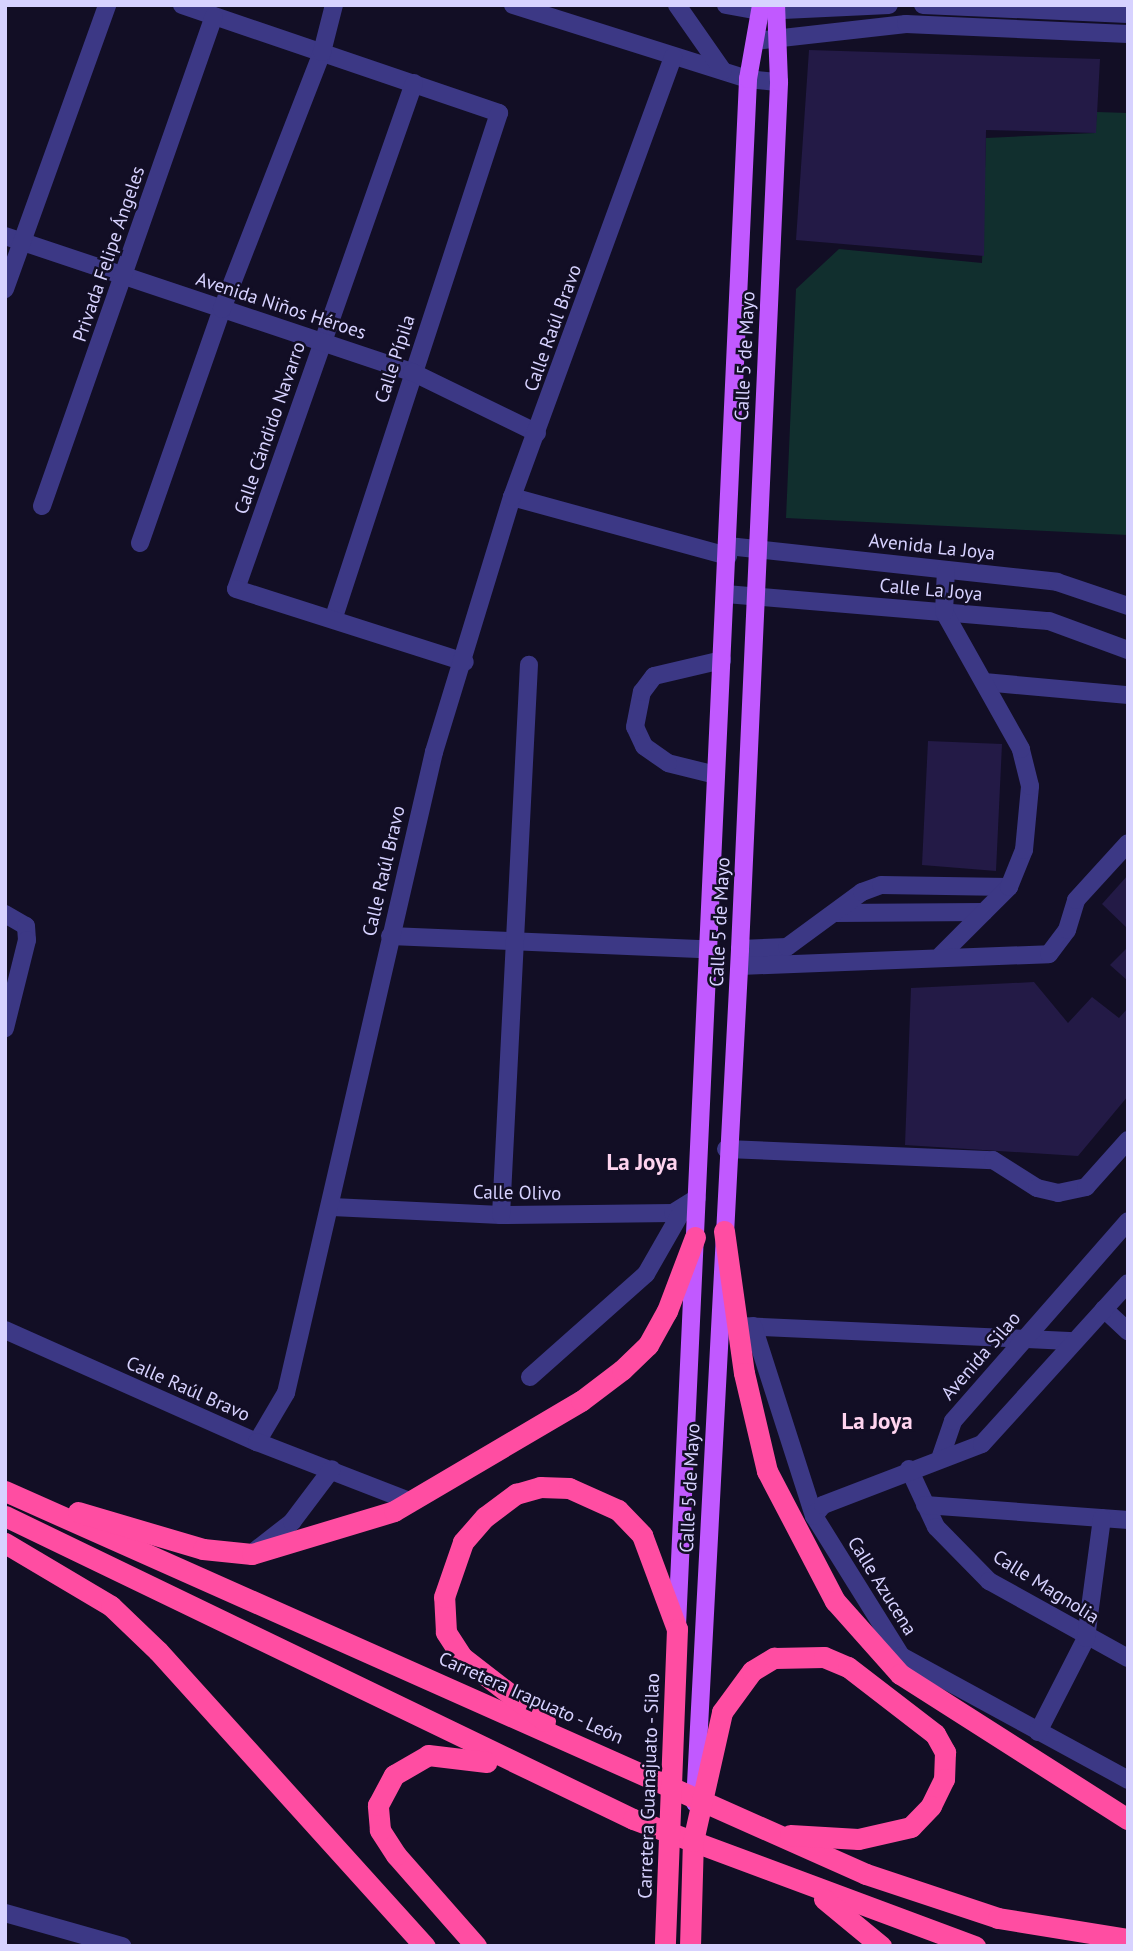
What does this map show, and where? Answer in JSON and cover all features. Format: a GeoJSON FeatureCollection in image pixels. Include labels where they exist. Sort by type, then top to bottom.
{"type":"FeatureCollection","features":[{"type":"Feature","properties":{"kind":"highway"},"geometry":{"type":"LineString","coordinates":[[724,1231],[745,1326],[767,1471],[808,1558],[865,1641],[938,1703],[1128,1819]]}},
{"type":"Feature","properties":{"kind":"highway"},"geometry":{"type":"LineString","coordinates":[[5,1491],[204,1549],[252,1554],[342,1529],[409,1501],[581,1401],[622,1370],[648,1345],[667,1311],[695,1237]]}},
{"type":"Feature","properties":{"kind":"highway"},"geometry":{"type":"LineString","coordinates":[[575,1744],[461,1657],[446,1632],[444,1597],[452,1570],[463,1542],[485,1517],[516,1494],[540,1487],[569,1488],[598,1499],[642,1535],[677,1629]]}},
{"type":"Feature","properties":{"kind":"highway","name":"Carretera Irapuato - León"},"geometry":{"type":"LineString","coordinates":[[5,1491],[622,1763],[774,1834],[925,1897],[998,1918],[1128,1939]]}},
{"type":"Feature","properties":{"kind":"highway"},"geometry":{"type":"LineString","coordinates":[[5,1516],[528,1772],[633,1819],[814,1890],[975,1946]]}},
{"type":"Feature","properties":{"kind":"highway"},"geometry":{"type":"LineString","coordinates":[[5,1544],[111,1606],[159,1651],[425,1946]]}},
{"type":"Feature","properties":{"kind":"highway","name":"Carretera Guanajuato - Silao"},"geometry":{"type":"LineString","coordinates":[[664,1941],[677,1629]]}},
{"type":"Feature","properties":{"kind":"highway"},"geometry":{"type":"LineString","coordinates":[[692,1940],[693,1841],[722,1712],[752,1671],[775,1658],[824,1657],[848,1667],[935,1734],[945,1752],[944,1779],[931,1806],[911,1827],[858,1839],[774,1834]]}},
{"type":"Feature","properties":{"kind":"highway"},"geometry":{"type":"LineString","coordinates":[[476,1946],[396,1855],[380,1830],[379,1805],[394,1775],[428,1755],[470,1757],[528,1772]]}},
{"type":"Feature","properties":{"kind":"highway"},"geometry":{"type":"LineString","coordinates":[[814,1890],[880,1946]]}},
{"type":"Feature","properties":{"kind":"main road","name":"Calle 5 de Mayo"},"geometry":{"type":"LineString","coordinates":[[693,1841],[726,1149],[740,958],[779,82],[779,39],[769,8]]}},
{"type":"Feature","properties":{"kind":"main road","name":"Calle 5 de Mayo"},"geometry":{"type":"LineString","coordinates":[[677,1629],[695,1237],[691,1202],[726,594],[748,79],[755,41],[769,8]]}},
{"type":"Feature","properties":{"kind":"street"},"geometry":{"type":"LineString","coordinates":[[5,289],[13,239],[107,5]]}},
{"type":"Feature","properties":{"kind":"street"},"geometry":{"type":"LineString","coordinates":[[182,5],[414,83]]}},
{"type":"Feature","properties":{"kind":"street"},"geometry":{"type":"LineString","coordinates":[[140,543],[222,309],[322,52],[334,5]]}},
{"type":"Feature","properties":{"kind":"street"},"geometry":{"type":"LineString","coordinates":[[513,5],[748,79],[779,82]]}},
{"type":"Feature","properties":{"kind":"street"},"geometry":{"type":"LineString","coordinates":[[677,5],[723,71]]}},
{"type":"Feature","properties":{"kind":"street"},"geometry":{"type":"LineString","coordinates":[[726,5],[769,8],[889,5]]}},
{"type":"Feature","properties":{"kind":"street"},"geometry":{"type":"LineString","coordinates":[[906,5],[906,24]]}},
{"type":"Feature","properties":{"kind":"street"},"geometry":{"type":"LineString","coordinates":[[923,5],[1128,14]]}},
{"type":"Feature","properties":{"kind":"street","name":"Privada Felipe Ángeles"},"geometry":{"type":"LineString","coordinates":[[42,506],[214,16]]}},
{"type":"Feature","properties":{"kind":"street"},"geometry":{"type":"LineString","coordinates":[[755,41],[906,24],[1128,34]]}},
{"type":"Feature","properties":{"kind":"street","name":"Calle Raúl Bravo"},"geometry":{"type":"LineString","coordinates":[[5,1330],[257,1442],[286,1393],[332,1207],[390,936],[434,752],[465,662],[512,497],[673,57]]}},
{"type":"Feature","properties":{"kind":"street","name":"Calle Pípila"},"geometry":{"type":"LineString","coordinates":[[333,620],[499,113],[414,83]]}},
{"type":"Feature","properties":{"kind":"street","name":"Calle Cándido Navarro"},"geometry":{"type":"LineString","coordinates":[[333,620],[236,589],[414,83]]}},
{"type":"Feature","properties":{"kind":"street","name":"Avenida Niños Héroes"},"geometry":{"type":"LineString","coordinates":[[13,239],[412,372],[537,433]]}},
{"type":"Feature","properties":{"kind":"street"},"geometry":{"type":"LineString","coordinates":[[512,497],[728,551]]}},
{"type":"Feature","properties":{"kind":"street","name":"Avenida La Joya"},"geometry":{"type":"LineString","coordinates":[[728,551],[757,548],[1057,582],[1128,606]]}},
{"type":"Feature","properties":{"kind":"street"},"geometry":{"type":"LineString","coordinates":[[941,955],[1009,887],[1024,850],[1030,786],[1021,749],[944,612],[946,570]]}},
{"type":"Feature","properties":{"kind":"street","name":"Calle La Joya"},"geometry":{"type":"LineString","coordinates":[[726,594],[1049,621],[1128,649]]}},
{"type":"Feature","properties":{"kind":"street"},"geometry":{"type":"LineString","coordinates":[[333,620],[465,662]]}},
{"type":"Feature","properties":{"kind":"street"},"geometry":{"type":"LineString","coordinates":[[716,775],[668,763],[644,746],[635,727],[642,692],[654,676],[722,660]]}},
{"type":"Feature","properties":{"kind":"street"},"geometry":{"type":"LineString","coordinates":[[501,1215],[511,943],[529,665]]}},
{"type":"Feature","properties":{"kind":"street"},"geometry":{"type":"LineString","coordinates":[[984,682],[1128,695]]}},
{"type":"Feature","properties":{"kind":"street"},"geometry":{"type":"LineString","coordinates":[[740,958],[1049,954],[1067,929],[1076,900],[1128,843]]}},
{"type":"Feature","properties":{"kind":"street"},"geometry":{"type":"LineString","coordinates":[[740,958],[787,947],[834,913],[881,885],[1009,887]]}},
{"type":"Feature","properties":{"kind":"street"},"geometry":{"type":"LineString","coordinates":[[834,913],[984,912]]}},
{"type":"Feature","properties":{"kind":"street"},"geometry":{"type":"LineString","coordinates":[[5,914],[26,926],[5,1028]]}},
{"type":"Feature","properties":{"kind":"street"},"geometry":{"type":"LineString","coordinates":[[390,936],[705,949]]}},
{"type":"Feature","properties":{"kind":"street"},"geometry":{"type":"LineString","coordinates":[[726,1149],[993,1160],[1037,1188],[1058,1193],[1086,1187],[1128,1140]]}},
{"type":"Feature","properties":{"kind":"street"},"geometry":{"type":"LineString","coordinates":[[530,1377],[646,1273],[691,1202]]}},
{"type":"Feature","properties":{"kind":"street","name":"Calle Olivo"},"geometry":{"type":"LineString","coordinates":[[332,1207],[501,1215],[673,1213],[691,1202]]}},
{"type":"Feature","properties":{"kind":"street","name":"Avenida Silao"},"geometry":{"type":"LineString","coordinates":[[940,1456],[953,1421],[1128,1221]]}},
{"type":"Feature","properties":{"kind":"street"},"geometry":{"type":"LineString","coordinates":[[814,1516],[823,1505],[940,1456],[982,1444],[1128,1283]]}},
{"type":"Feature","properties":{"kind":"street"},"geometry":{"type":"LineString","coordinates":[[1104,1309],[1128,1331]]}},
{"type":"Feature","properties":{"kind":"street"},"geometry":{"type":"LineString","coordinates":[[745,1326],[1075,1341]]}},
{"type":"Feature","properties":{"kind":"street","name":"Calle Azucena"},"geometry":{"type":"LineString","coordinates":[[745,1326],[814,1516],[901,1656],[1128,1780]]}},
{"type":"Feature","properties":{"kind":"street"},"geometry":{"type":"LineString","coordinates":[[257,1442],[409,1501]]}},
{"type":"Feature","properties":{"kind":"street"},"geometry":{"type":"LineString","coordinates":[[252,1554],[292,1522],[332,1469]]}},
{"type":"Feature","properties":{"kind":"street","name":"Calle Magnolia"},"geometry":{"type":"LineString","coordinates":[[909,1469],[936,1527],[989,1581],[1086,1638],[1125,1656]]}},
{"type":"Feature","properties":{"kind":"street"},"geometry":{"type":"LineString","coordinates":[[925,1505],[1128,1520]]}},
{"type":"Feature","properties":{"kind":"street"},"geometry":{"type":"LineString","coordinates":[[1038,1732],[1086,1638],[1102,1518]]}},
{"type":"Feature","properties":{"kind":"street"},"geometry":{"type":"LineString","coordinates":[[5,1913],[122,1946]]}},
{"type":"Feature","properties":{"kind":"green space"},"geometry":{"type":"Polygon","coordinates":[[[1097,112],[1128,113],[1128,535],[786,518],[796,289],[839,249],[982,263],[986,138],[1095,133],[1097,112]]]}},
{"type":"Feature","properties":{"kind":"building"},"geometry":{"type":"Polygon","coordinates":[[[809,50],[1100,59],[1096,133],[986,130],[984,256],[796,240],[809,50]]]}},
{"type":"Feature","properties":{"kind":"building"},"geometry":{"type":"Polygon","coordinates":[[[928,741],[1002,744],[996,871],[922,865],[928,741]]]}},
{"type":"Feature","properties":{"kind":"building"},"geometry":{"type":"Polygon","coordinates":[[[1128,875],[1128,929],[1102,904],[1128,875]]]}},
{"type":"Feature","properties":{"kind":"building"},"geometry":{"type":"Polygon","coordinates":[[[1128,947],[1128,981],[1110,965],[1128,947]]]}},
{"type":"Feature","properties":{"kind":"building"},"geometry":{"type":"Polygon","coordinates":[[[1034,982],[1068,1023],[1092,997],[1119,1018],[1128,1008],[1128,1096],[1078,1156],[905,1145],[911,988],[1034,982]]]}},
{"type":"Feature","properties":{"kind":"district","name":"La Joya"},"geometry":{"type":"Point","coordinates":[642,1162]}},
{"type":"Feature","properties":{"kind":"district","name":"La Joya"},"geometry":{"type":"Point","coordinates":[877,1421]}}]}
